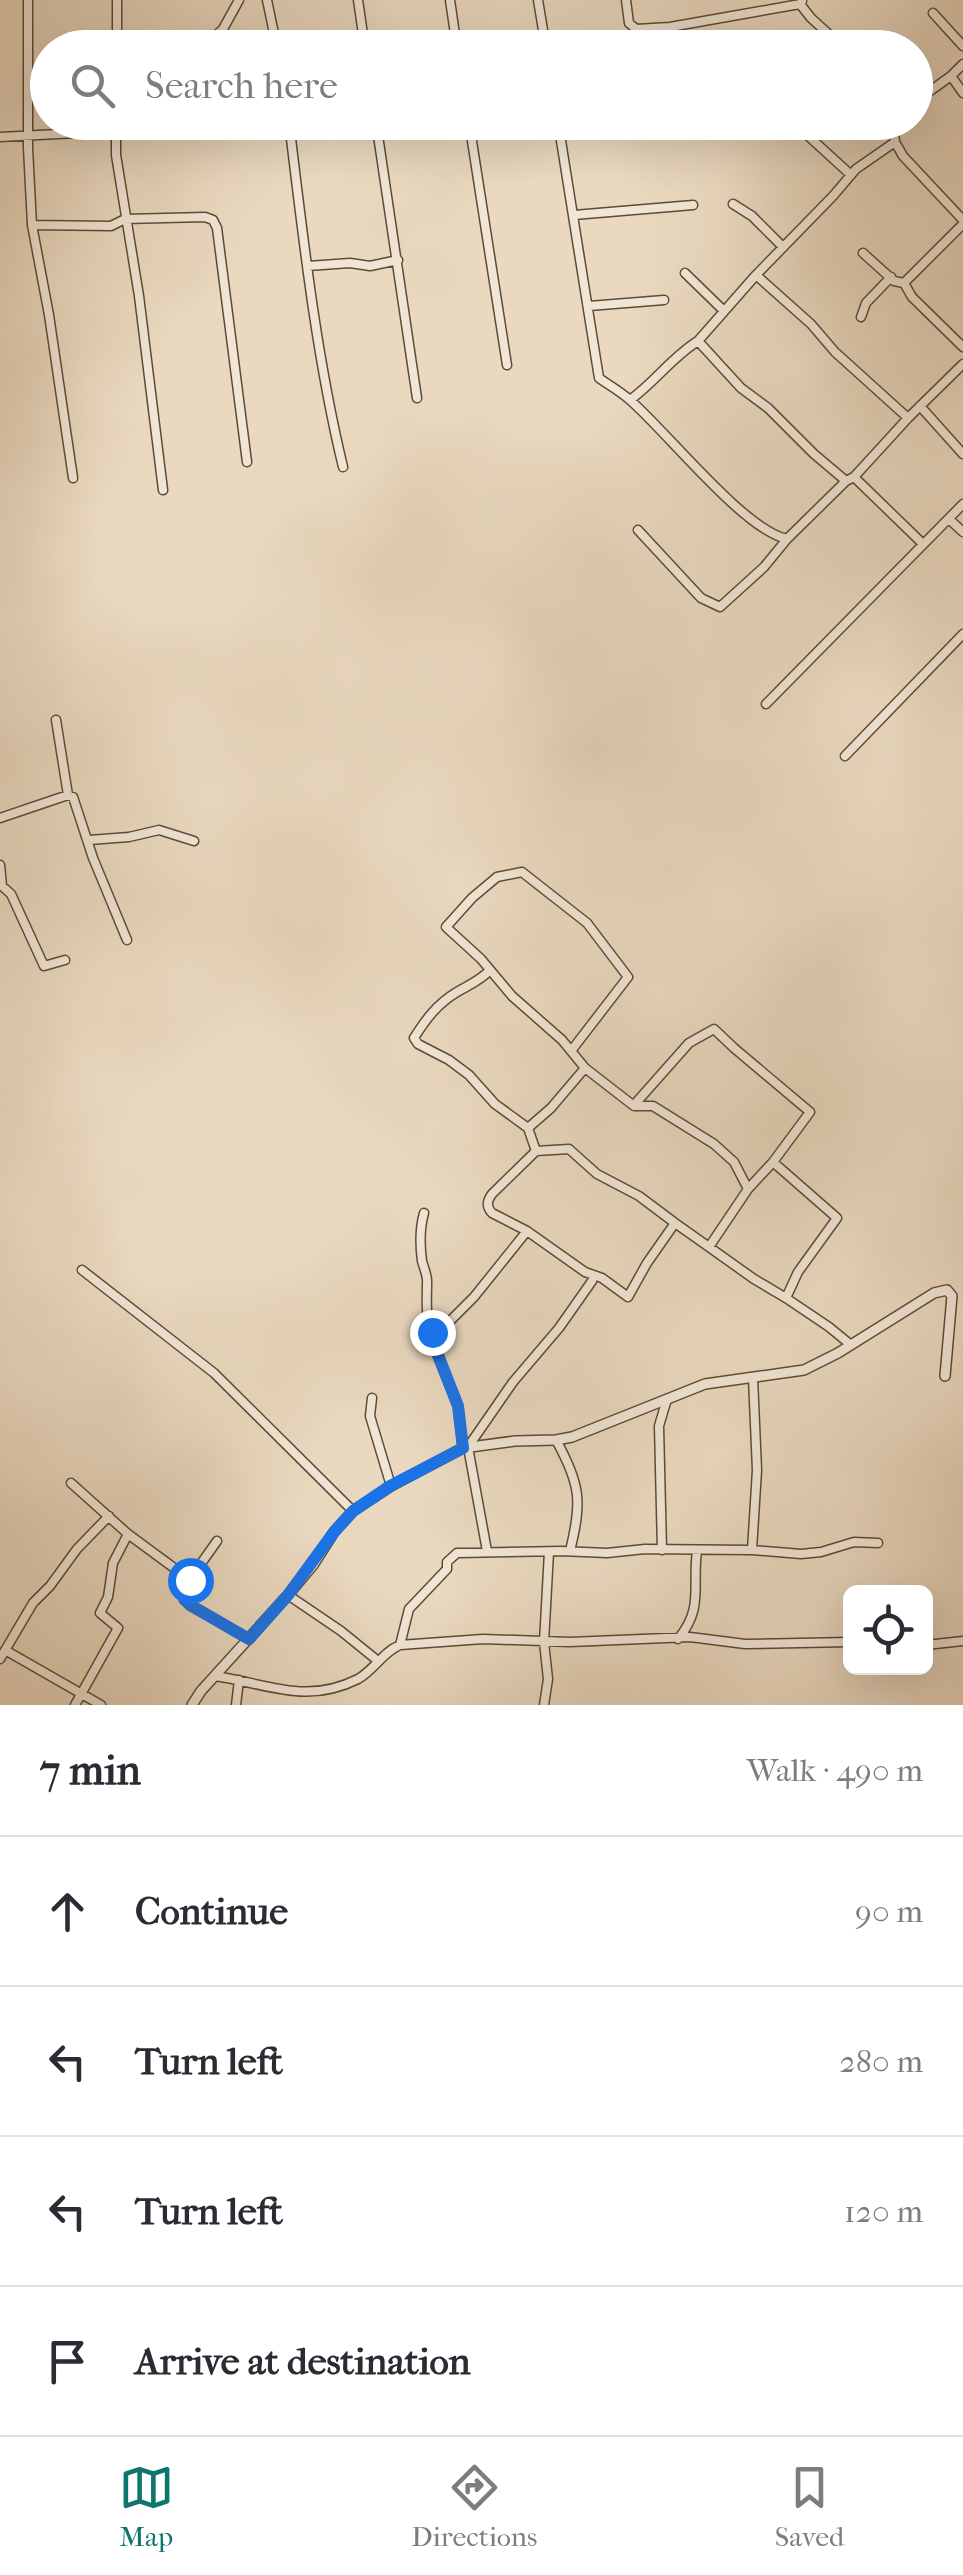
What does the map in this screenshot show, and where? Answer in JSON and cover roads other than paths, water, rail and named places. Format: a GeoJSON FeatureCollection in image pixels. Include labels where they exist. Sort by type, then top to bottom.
{"type":"FeatureCollection","features":[{"type":"Feature","properties":{"kind":"street"},"geometry":{"type":"LineString","coordinates":[[28,0],[32,225],[74,478]]}},
{"type":"Feature","properties":{"kind":"street"},"geometry":{"type":"LineString","coordinates":[[117,0],[117,30]]}},
{"type":"Feature","properties":{"kind":"street"},"geometry":{"type":"LineString","coordinates":[[222,30],[239,0]]}},
{"type":"Feature","properties":{"kind":"street"},"geometry":{"type":"LineString","coordinates":[[267,0],[273,30]]}},
{"type":"Feature","properties":{"kind":"street"},"geometry":{"type":"LineString","coordinates":[[358,0],[363,30]]}},
{"type":"Feature","properties":{"kind":"street"},"geometry":{"type":"LineString","coordinates":[[450,0],[454,30]]}},
{"type":"Feature","properties":{"kind":"street"},"geometry":{"type":"LineString","coordinates":[[538,0],[543,30]]}},
{"type":"Feature","properties":{"kind":"street"},"geometry":{"type":"LineString","coordinates":[[626,0],[629,23],[636,29],[670,27],[801,2],[810,18],[824,30]]}},
{"type":"Feature","properties":{"kind":"street"},"geometry":{"type":"LineString","coordinates":[[933,13],[963,46]]}},
{"type":"Feature","properties":{"kind":"street"},"geometry":{"type":"LineString","coordinates":[[933,89],[963,64]]}},
{"type":"Feature","properties":{"kind":"street"},"geometry":{"type":"LineString","coordinates":[[951,76],[963,93]]}},
{"type":"Feature","properties":{"kind":"street"},"geometry":{"type":"LineString","coordinates":[[0,137],[28,136]]}},
{"type":"Feature","properties":{"kind":"street"},"geometry":{"type":"LineString","coordinates":[[118,140],[125,219],[163,490]]}},
{"type":"Feature","properties":{"kind":"street"},"geometry":{"type":"LineString","coordinates":[[291,140],[342,467]]}},
{"type":"Feature","properties":{"kind":"street"},"geometry":{"type":"LineString","coordinates":[[379,140],[417,398]]}},
{"type":"Feature","properties":{"kind":"street"},"geometry":{"type":"LineString","coordinates":[[472,140],[507,365]]}},
{"type":"Feature","properties":{"kind":"street"},"geometry":{"type":"LineString","coordinates":[[561,140],[598,378],[630,400],[744,512],[778,537],[787,539]]}},
{"type":"Feature","properties":{"kind":"street"},"geometry":{"type":"LineString","coordinates":[[813,140],[851,175]]}},
{"type":"Feature","properties":{"kind":"street"},"geometry":{"type":"LineString","coordinates":[[630,400],[652,384],[673,358],[698,341],[851,175],[895,142],[963,222],[904,283]]}},
{"type":"Feature","properties":{"kind":"street"},"geometry":{"type":"LineString","coordinates":[[952,208],[963,200]]}},
{"type":"Feature","properties":{"kind":"street"},"geometry":{"type":"LineString","coordinates":[[733,204],[752,216],[783,246]]}},
{"type":"Feature","properties":{"kind":"street"},"geometry":{"type":"LineString","coordinates":[[574,215],[692,205]]}},
{"type":"Feature","properties":{"kind":"street"},"geometry":{"type":"LineString","coordinates":[[32,225],[111,226],[125,219],[205,216],[216,224],[246,462]]}},
{"type":"Feature","properties":{"kind":"street"},"geometry":{"type":"LineString","coordinates":[[863,253],[904,283],[963,347]]}},
{"type":"Feature","properties":{"kind":"street"},"geometry":{"type":"LineString","coordinates":[[308,266],[370,266],[398,260]]}},
{"type":"Feature","properties":{"kind":"street"},"geometry":{"type":"LineString","coordinates":[[684,273],[724,311]]}},
{"type":"Feature","properties":{"kind":"street"},"geometry":{"type":"LineString","coordinates":[[756,274],[908,418]]}},
{"type":"Feature","properties":{"kind":"street"},"geometry":{"type":"LineString","coordinates":[[861,317],[866,302],[891,277]]}},
{"type":"Feature","properties":{"kind":"street"},"geometry":{"type":"LineString","coordinates":[[588,306],[664,300]]}},
{"type":"Feature","properties":{"kind":"street"},"geometry":{"type":"LineString","coordinates":[[698,341],[741,388],[768,408],[814,454],[849,479],[923,544]]}},
{"type":"Feature","properties":{"kind":"street"},"geometry":{"type":"LineString","coordinates":[[638,530],[701,598],[720,607],[963,364]]}},
{"type":"Feature","properties":{"kind":"street"},"geometry":{"type":"LineString","coordinates":[[920,406],[963,454]]}},
{"type":"Feature","properties":{"kind":"street"},"geometry":{"type":"LineString","coordinates":[[766,704],[963,504]]}},
{"type":"Feature","properties":{"kind":"street"},"geometry":{"type":"LineString","coordinates":[[949,518],[963,532]]}},
{"type":"Feature","properties":{"kind":"street"},"geometry":{"type":"LineString","coordinates":[[845,756],[963,634]]}},
{"type":"Feature","properties":{"kind":"street"},"geometry":{"type":"LineString","coordinates":[[56,720],[68,794],[76,804],[93,858],[127,940]]}},
{"type":"Feature","properties":{"kind":"street"},"geometry":{"type":"LineString","coordinates":[[0,818],[68,794]]}},
{"type":"Feature","properties":{"kind":"street"},"geometry":{"type":"LineString","coordinates":[[89,840],[159,830],[194,841]]}},
{"type":"Feature","properties":{"kind":"street"},"geometry":{"type":"LineString","coordinates":[[0,865],[1,887],[12,894],[44,966],[65,960]]}},
{"type":"Feature","properties":{"kind":"street"},"geometry":{"type":"LineString","coordinates":[[571,1051],[628,977],[586,923],[522,872],[497,877],[446,927],[586,1068],[634,1106],[653,1106],[714,1144],[734,1162],[748,1190]]}},
{"type":"Feature","properties":{"kind":"street"},"geometry":{"type":"LineString","coordinates":[[490,970],[429,1012],[414,1038],[470,1075],[495,1104],[528,1128],[536,1151]]}},
{"type":"Feature","properties":{"kind":"street"},"geometry":{"type":"LineString","coordinates":[[634,1106],[689,1043],[714,1029],[810,1112],[709,1247]]}},
{"type":"Feature","properties":{"kind":"street"},"geometry":{"type":"LineString","coordinates":[[528,1128],[586,1068]]}},
{"type":"Feature","properties":{"kind":"street"},"geometry":{"type":"LineString","coordinates":[[675,1224],[628,1297],[528,1231],[492,1213],[488,1201],[536,1151],[569,1149],[597,1174],[639,1196],[851,1345]]}},
{"type":"Feature","properties":{"kind":"street"},"geometry":{"type":"LineString","coordinates":[[773,1162],[837,1218],[798,1272],[786,1298]]}},
{"type":"Feature","properties":{"kind":"street"},"geometry":{"type":"LineString","coordinates":[[424,1212],[421,1233],[428,1283],[426,1308],[428,1322],[438,1338]]}},
{"type":"Feature","properties":{"kind":"street"},"geometry":{"type":"LineString","coordinates":[[486,1551],[458,1406],[436,1350],[444,1328],[474,1298],[528,1231]]}},
{"type":"Feature","properties":{"kind":"street"},"geometry":{"type":"LineString","coordinates":[[82,1270],[214,1374],[353,1511]]}},
{"type":"Feature","properties":{"kind":"street"},"geometry":{"type":"LineString","coordinates":[[466,1447],[592,1282]]}},
{"type":"Feature","properties":{"kind":"street"},"geometry":{"type":"LineString","coordinates":[[192,1705],[288,1595],[353,1511],[390,1486],[466,1447],[515,1440],[556,1440],[597,1428],[705,1384],[804,1370],[934,1293],[946,1290],[952,1296],[945,1376]]}},
{"type":"Feature","properties":{"kind":"street"},"geometry":{"type":"LineString","coordinates":[[752,1550],[757,1470],[753,1378]]}},
{"type":"Feature","properties":{"kind":"street"},"geometry":{"type":"LineString","coordinates":[[372,1398],[370,1416],[390,1486]]}},
{"type":"Feature","properties":{"kind":"street"},"geometry":{"type":"LineString","coordinates":[[662,1550],[659,1426],[667,1400]]}},
{"type":"Feature","properties":{"kind":"street"},"geometry":{"type":"LineString","coordinates":[[556,1440],[579,1495],[570,1551]]}},
{"type":"Feature","properties":{"kind":"street"},"geometry":{"type":"LineString","coordinates":[[71,1483],[128,1534],[190,1580]]}},
{"type":"Feature","properties":{"kind":"street"},"geometry":{"type":"LineString","coordinates":[[100,1705],[2,1654],[33,1603],[76,1549],[109,1516]]}},
{"type":"Feature","properties":{"kind":"street"},"geometry":{"type":"LineString","coordinates":[[74,1705],[118,1628],[100,1614],[108,1597],[114,1564],[128,1534]]}},
{"type":"Feature","properties":{"kind":"street"},"geometry":{"type":"LineString","coordinates":[[217,1541],[183,1589],[184,1599],[249,1639]]}},
{"type":"Feature","properties":{"kind":"street"},"geometry":{"type":"LineString","coordinates":[[400,1645],[409,1609],[458,1553],[752,1550],[801,1554],[854,1542],[878,1543]]}},
{"type":"Feature","properties":{"kind":"street"},"geometry":{"type":"LineString","coordinates":[[678,1638],[691,1623],[698,1551]]}},
{"type":"Feature","properties":{"kind":"street"},"geometry":{"type":"LineString","coordinates":[[544,1705],[548,1680],[544,1642],[549,1552]]}},
{"type":"Feature","properties":{"kind":"street"},"geometry":{"type":"LineString","coordinates":[[288,1595],[378,1661]]}},
{"type":"Feature","properties":{"kind":"street"},"geometry":{"type":"LineString","coordinates":[[215,1676],[302,1696],[337,1692],[364,1676],[390,1649],[400,1645],[483,1639],[843,1642]]}},
{"type":"Feature","properties":{"kind":"street"},"geometry":{"type":"LineString","coordinates":[[933,1644],[963,1641]]}},
{"type":"Feature","properties":{"kind":"street"},"geometry":{"type":"LineString","coordinates":[[236,1705],[240,1680]]}},
{"type":"Feature","properties":{"kind":"street"},"geometry":{"type":"LineString","coordinates":[[320,1695],[328,1704]]}}]}
